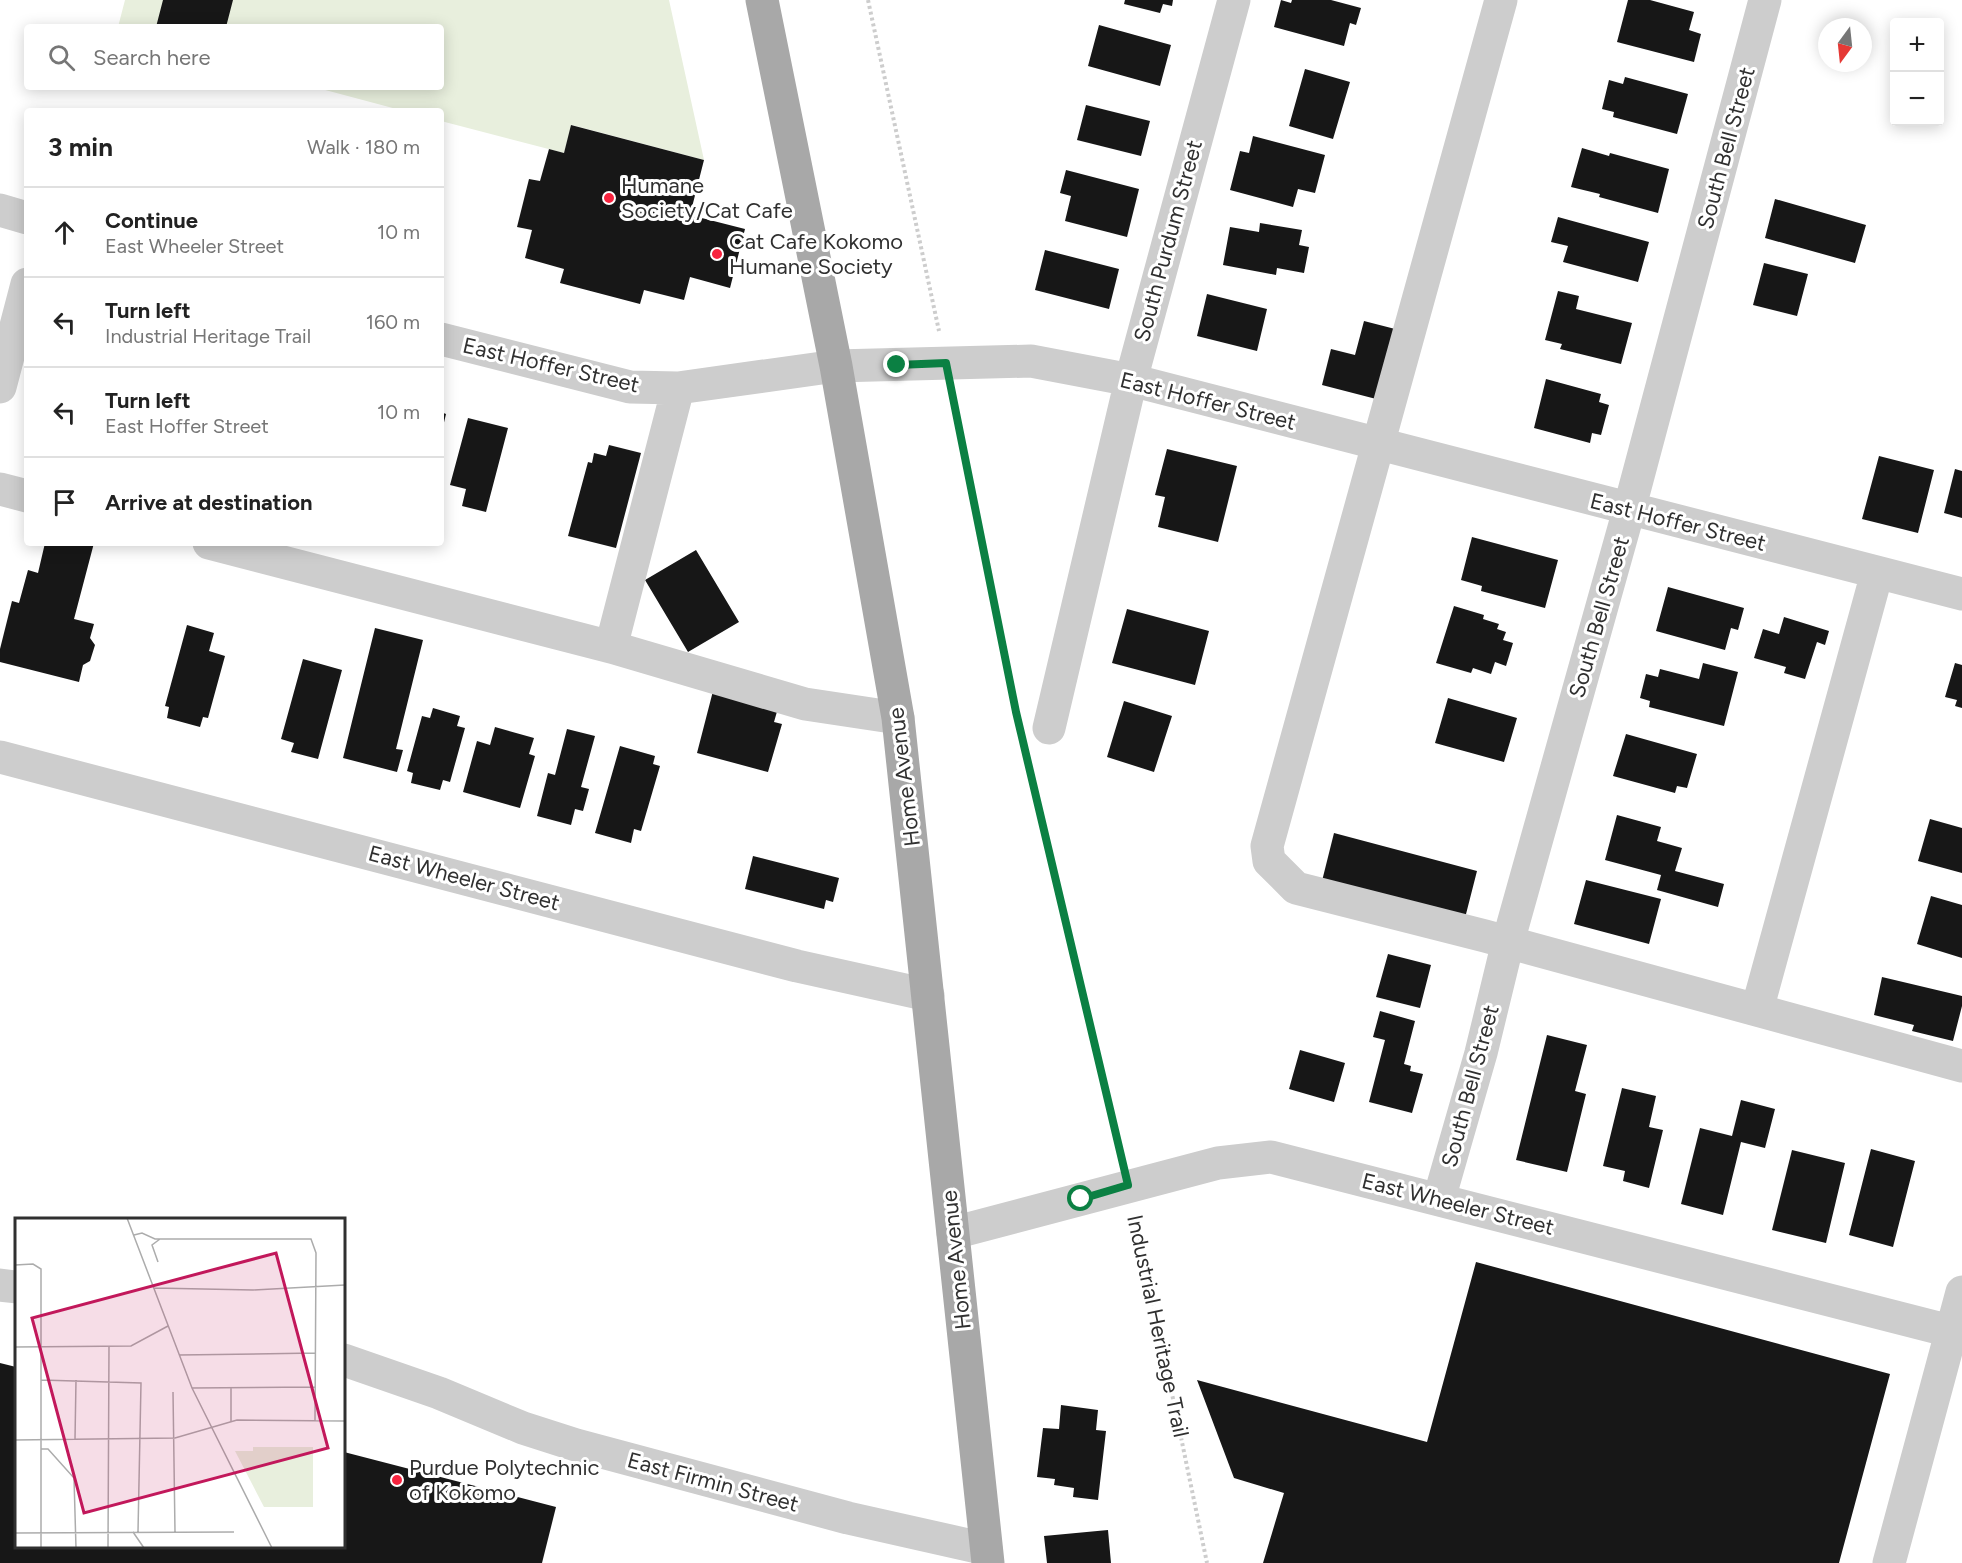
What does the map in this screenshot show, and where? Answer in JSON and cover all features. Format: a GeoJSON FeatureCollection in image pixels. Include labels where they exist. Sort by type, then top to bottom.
{"type":"FeatureCollection","features":[{"type":"Feature","properties":{"kind":"main road","name":"Home Avenue"},"geometry":{"type":"LineString","coordinates":[[762,0],[836,366],[898,718],[987,1556]]}},
{"type":"Feature","properties":{"kind":"street","name":"South Purdum Street"},"geometry":{"type":"LineString","coordinates":[[1031,732],[1131,380],[1234,0]]}},
{"type":"Feature","properties":{"kind":"street"},"geometry":{"type":"LineString","coordinates":[[1501,0],[1267,846],[1269,861],[1296,888],[1508,942],[1962,1066]]}},
{"type":"Feature","properties":{"kind":"street","name":"South Bell Street"},"geometry":{"type":"LineString","coordinates":[[1439,1199],[1508,942],[1629,510],[1765,0]]}},
{"type":"Feature","properties":{"kind":"street"},"geometry":{"type":"LineString","coordinates":[[0,210],[24,217]]}},
{"type":"Feature","properties":{"kind":"street"},"geometry":{"type":"LineString","coordinates":[[0,387],[24,295]]}},
{"type":"Feature","properties":{"kind":"street","name":"East Hoffer Street"},"geometry":{"type":"LineString","coordinates":[[444,340],[630,387],[678,388],[836,366],[1031,361],[1131,380],[1962,594]]}},
{"type":"Feature","properties":{"kind":"street"},"geometry":{"type":"LineString","coordinates":[[611,647],[678,388]]}},
{"type":"Feature","properties":{"kind":"street"},"geometry":{"type":"LineString","coordinates":[[0,489],[24,495]]}},
{"type":"Feature","properties":{"kind":"street"},"geometry":{"type":"LineString","coordinates":[[221,546],[611,647],[805,704],[898,718]]}},
{"type":"Feature","properties":{"kind":"street"},"geometry":{"type":"LineString","coordinates":[[1758,1010],[1877,573]]}},
{"type":"Feature","properties":{"kind":"street","name":"East Wheeler Street"},"geometry":{"type":"LineString","coordinates":[[0,757],[797,966],[928,995]]}},
{"type":"Feature","properties":{"kind":"street","name":"East Wheeler Street"},"geometry":{"type":"LineString","coordinates":[[953,1233],[1218,1163],[1271,1157],[1957,1333]]}},
{"type":"Feature","properties":{"kind":"street"},"geometry":{"type":"LineString","coordinates":[[0,1285],[15,1287]]}},
{"type":"Feature","properties":{"kind":"street"},"geometry":{"type":"LineString","coordinates":[[1889,1563],[1957,1333],[1962,1292]]}},
{"type":"Feature","properties":{"kind":"street","name":"East Firmin Street"},"geometry":{"type":"LineString","coordinates":[[345,1360],[439,1393],[523,1428],[576,1445],[987,1556]]}},
{"type":"Feature","properties":{"kind":"path","name":"Industrial Heritage Trail"},"geometry":{"type":"LineString","coordinates":[[868,0],[946,363],[1031,732],[1207,1563]]}},
{"type":"Feature","properties":{"kind":"green space"},"geometry":{"type":"Polygon","coordinates":[[[125,0],[669,0],[704,160],[572,125],[564,153],[444,122],[444,108],[393,108],[325,90],[444,90],[444,24],[119,24],[125,0]]]}},
{"type":"Feature","properties":{"kind":"building"},"geometry":{"type":"Polygon","coordinates":[[[163,0],[233,0],[227,24],[157,24],[163,0]]]}},
{"type":"Feature","properties":{"kind":"building"},"geometry":{"type":"Polygon","coordinates":[[[1125,0],[1173,0],[1172,6],[1163,4],[1160,13],[1124,4],[1125,0]]]}},
{"type":"Feature","properties":{"kind":"building"},"geometry":{"type":"Polygon","coordinates":[[[1281,0],[1291,3],[1292,0],[1331,0],[1361,8],[1356,25],[1350,23],[1344,46],[1274,27],[1281,0]]]}},
{"type":"Feature","properties":{"kind":"building"},"geometry":{"type":"Polygon","coordinates":[[[1628,0],[1650,0],[1694,12],[1689,30],[1701,34],[1694,62],[1617,42],[1628,0]]]}},
{"type":"Feature","properties":{"kind":"building"},"geometry":{"type":"Polygon","coordinates":[[[1099,25],[1171,45],[1160,86],[1088,66],[1099,25]]]}},
{"type":"Feature","properties":{"kind":"building"},"geometry":{"type":"Polygon","coordinates":[[[1305,69],[1350,82],[1333,139],[1289,126],[1305,69]]]}},
{"type":"Feature","properties":{"kind":"building"},"geometry":{"type":"Polygon","coordinates":[[[1625,77],[1688,94],[1677,134],[1613,117],[1614,112],[1602,109],[1609,80],[1623,84],[1625,77]]]}},
{"type":"Feature","properties":{"kind":"building"},"geometry":{"type":"Polygon","coordinates":[[[1086,105],[1150,121],[1141,156],[1077,140],[1086,105]]]}},
{"type":"Feature","properties":{"kind":"building","name":"Humane Society/Cat Cafe"},"geometry":{"type":"Polygon","coordinates":[[[571,125],[704,160],[690,215],[745,229],[730,288],[690,277],[684,300],[644,290],[640,304],[560,283],[564,269],[525,258],[532,230],[517,227],[529,179],[540,181],[549,149],[564,153],[571,125]]]}},
{"type":"Feature","properties":{"kind":"building"},"geometry":{"type":"Polygon","coordinates":[[[1253,136],[1325,155],[1315,193],[1298,189],[1293,207],[1230,190],[1240,151],[1249,153],[1253,136]]]}},
{"type":"Feature","properties":{"kind":"building"},"geometry":{"type":"Polygon","coordinates":[[[1582,148],[1669,169],[1658,213],[1571,187],[1582,148]]]}},
{"type":"Feature","properties":{"kind":"building"},"geometry":{"type":"Polygon","coordinates":[[[1066,170],[1139,189],[1127,237],[1065,221],[1071,196],[1060,193],[1066,170]]]}},
{"type":"Feature","properties":{"kind":"building"},"geometry":{"type":"Polygon","coordinates":[[[1775,199],[1866,225],[1855,263],[1765,238],[1775,199]]]}},
{"type":"Feature","properties":{"kind":"building"},"geometry":{"type":"Polygon","coordinates":[[[1558,217],[1649,242],[1638,282],[1563,262],[1568,246],[1551,242],[1558,217]]]}},
{"type":"Feature","properties":{"kind":"building"},"geometry":{"type":"Polygon","coordinates":[[[1260,223],[1302,230],[1299,245],[1309,247],[1304,273],[1277,268],[1276,275],[1223,265],[1230,227],[1259,232],[1260,223]]]}},
{"type":"Feature","properties":{"kind":"building"},"geometry":{"type":"Polygon","coordinates":[[[1045,250],[1119,269],[1109,309],[1035,290],[1045,250]]]}},
{"type":"Feature","properties":{"kind":"building"},"geometry":{"type":"Polygon","coordinates":[[[1764,263],[1808,274],[1797,316],[1753,305],[1764,263]]]}},
{"type":"Feature","properties":{"kind":"building"},"geometry":{"type":"Polygon","coordinates":[[[1558,291],[1579,296],[1576,309],[1632,323],[1621,364],[1560,349],[1562,344],[1545,340],[1558,291]]]}},
{"type":"Feature","properties":{"kind":"building"},"geometry":{"type":"Polygon","coordinates":[[[1207,294],[1267,309],[1257,351],[1197,336],[1207,294]]]}},
{"type":"Feature","properties":{"kind":"building"},"geometry":{"type":"Polygon","coordinates":[[[1364,321],[1399,330],[1380,400],[1322,385],[1331,349],[1355,355],[1364,321]]]}},
{"type":"Feature","properties":{"kind":"building"},"geometry":{"type":"Polygon","coordinates":[[[1546,379],[1601,394],[1599,402],[1609,405],[1601,435],[1592,433],[1590,443],[1534,428],[1546,379]]]}},
{"type":"Feature","properties":{"kind":"building"},"geometry":{"type":"Polygon","coordinates":[[[468,418],[508,428],[486,512],[462,506],[466,489],[450,485],[468,418]]]}},
{"type":"Feature","properties":{"kind":"building"},"geometry":{"type":"Polygon","coordinates":[[[609,445],[641,453],[616,548],[568,536],[588,462],[592,463],[594,453],[606,456],[609,445]]]}},
{"type":"Feature","properties":{"kind":"building"},"geometry":{"type":"Polygon","coordinates":[[[1167,449],[1237,466],[1218,542],[1158,527],[1165,497],[1155,495],[1167,449]]]}},
{"type":"Feature","properties":{"kind":"building"},"geometry":{"type":"Polygon","coordinates":[[[1879,456],[1934,470],[1918,533],[1862,519],[1879,456]]]}},
{"type":"Feature","properties":{"kind":"building"},"geometry":{"type":"Polygon","coordinates":[[[1955,469],[1962,471],[1962,518],[1944,513],[1955,469]]]}},
{"type":"Feature","properties":{"kind":"building"},"geometry":{"type":"Polygon","coordinates":[[[1472,537],[1558,560],[1545,608],[1481,591],[1482,586],[1461,580],[1472,537]]]}},
{"type":"Feature","properties":{"kind":"building"},"geometry":{"type":"Polygon","coordinates":[[[44,546],[93,546],[74,619],[94,624],[90,638],[95,645],[90,661],[83,665],[79,682],[0,662],[0,649],[12,601],[19,603],[28,570],[38,573],[44,546]]]}},
{"type":"Feature","properties":{"kind":"building"},"geometry":{"type":"Polygon","coordinates":[[[696,550],[739,622],[688,652],[645,580],[696,550]]]}},
{"type":"Feature","properties":{"kind":"building"},"geometry":{"type":"Polygon","coordinates":[[[1668,587],[1744,608],[1738,630],[1731,628],[1725,650],[1656,631],[1668,587]]]}},
{"type":"Feature","properties":{"kind":"building"},"geometry":{"type":"Polygon","coordinates":[[[1454,606],[1484,615],[1483,619],[1499,624],[1497,629],[1506,632],[1503,640],[1513,643],[1506,666],[1495,662],[1491,674],[1473,668],[1471,673],[1436,663],[1454,606]]]}},
{"type":"Feature","properties":{"kind":"building"},"geometry":{"type":"Polygon","coordinates":[[[1127,609],[1209,631],[1195,685],[1112,663],[1127,609]]]}},
{"type":"Feature","properties":{"kind":"building"},"geometry":{"type":"Polygon","coordinates":[[[1784,617],[1829,631],[1825,645],[1817,642],[1805,679],[1784,673],[1786,667],[1754,658],[1763,629],[1779,634],[1784,617]]]}},
{"type":"Feature","properties":{"kind":"building"},"geometry":{"type":"Polygon","coordinates":[[[187,625],[214,633],[209,651],[225,656],[208,718],[203,717],[200,727],[167,718],[169,707],[165,706],[187,625]]]}},
{"type":"Feature","properties":{"kind":"building"},"geometry":{"type":"Polygon","coordinates":[[[375,628],[423,640],[396,749],[403,750],[397,772],[343,758],[375,628]]]}},
{"type":"Feature","properties":{"kind":"building"},"geometry":{"type":"Polygon","coordinates":[[[303,659],[342,670],[318,759],[291,752],[294,743],[281,739],[303,659]]]}},
{"type":"Feature","properties":{"kind":"building"},"geometry":{"type":"Polygon","coordinates":[[[1703,663],[1738,672],[1724,726],[1649,707],[1650,701],[1640,698],[1646,674],[1658,677],[1660,669],[1699,679],[1703,663]]]}},
{"type":"Feature","properties":{"kind":"building"},"geometry":{"type":"Polygon","coordinates":[[[1955,663],[1962,665],[1962,708],[1955,706],[1957,700],[1945,697],[1955,663]]]}},
{"type":"Feature","properties":{"kind":"building"},"geometry":{"type":"Polygon","coordinates":[[[713,691],[778,708],[774,722],[782,724],[768,772],[697,753],[713,691]]]}},
{"type":"Feature","properties":{"kind":"building"},"geometry":{"type":"Polygon","coordinates":[[[1448,698],[1517,718],[1504,762],[1435,743],[1448,698]]]}},
{"type":"Feature","properties":{"kind":"building"},"geometry":{"type":"Polygon","coordinates":[[[1124,701],[1172,716],[1154,772],[1107,757],[1124,701]]]}},
{"type":"Feature","properties":{"kind":"building"},"geometry":{"type":"Polygon","coordinates":[[[433,708],[460,716],[457,726],[465,728],[450,782],[443,780],[440,790],[411,783],[413,773],[407,771],[422,716],[430,718],[433,708]]]}},
{"type":"Feature","properties":{"kind":"building"},"geometry":{"type":"Polygon","coordinates":[[[495,727],[534,738],[529,754],[535,756],[520,808],[463,792],[477,741],[490,745],[495,727]]]}},
{"type":"Feature","properties":{"kind":"building"},"geometry":{"type":"Polygon","coordinates":[[[567,729],[595,736],[581,787],[589,789],[583,811],[575,809],[571,825],[537,816],[548,773],[555,775],[567,729]]]}},
{"type":"Feature","properties":{"kind":"building"},"geometry":{"type":"Polygon","coordinates":[[[1626,734],[1697,754],[1687,788],[1677,786],[1675,793],[1613,776],[1626,734]]]}},
{"type":"Feature","properties":{"kind":"building"},"geometry":{"type":"Polygon","coordinates":[[[620,746],[655,756],[653,764],[660,766],[641,831],[634,829],[631,843],[595,833],[620,746]]]}},
{"type":"Feature","properties":{"kind":"building"},"geometry":{"type":"Polygon","coordinates":[[[1617,815],[1661,827],[1657,841],[1682,848],[1675,871],[1724,884],[1718,907],[1657,890],[1661,875],[1605,860],[1617,815]]]}},
{"type":"Feature","properties":{"kind":"building"},"geometry":{"type":"Polygon","coordinates":[[[1930,819],[1962,828],[1962,873],[1918,861],[1930,819]]]}},
{"type":"Feature","properties":{"kind":"building"},"geometry":{"type":"Polygon","coordinates":[[[1334,833],[1477,871],[1465,918],[1322,881],[1334,833]]]}},
{"type":"Feature","properties":{"kind":"building"},"geometry":{"type":"Polygon","coordinates":[[[753,856],[839,878],[833,902],[826,900],[824,909],[745,889],[753,856]]]}},
{"type":"Feature","properties":{"kind":"building"},"geometry":{"type":"Polygon","coordinates":[[[1586,880],[1661,899],[1649,944],[1574,924],[1586,880]]]}},
{"type":"Feature","properties":{"kind":"building"},"geometry":{"type":"Polygon","coordinates":[[[1931,896],[1962,905],[1962,958],[1917,944],[1931,896]]]}},
{"type":"Feature","properties":{"kind":"building"},"geometry":{"type":"Polygon","coordinates":[[[1388,954],[1431,965],[1420,1008],[1376,997],[1388,954]]]}},
{"type":"Feature","properties":{"kind":"building"},"geometry":{"type":"Polygon","coordinates":[[[1882,977],[1962,996],[1962,1006],[1953,1041],[1912,1031],[1914,1025],[1874,1015],[1882,977]]]}},
{"type":"Feature","properties":{"kind":"building"},"geometry":{"type":"Polygon","coordinates":[[[1380,1011],[1415,1021],[1404,1064],[1411,1066],[1410,1071],[1423,1074],[1412,1113],[1369,1102],[1385,1040],[1373,1037],[1380,1011]]]}},
{"type":"Feature","properties":{"kind":"building"},"geometry":{"type":"Polygon","coordinates":[[[1547,1035],[1587,1045],[1575,1091],[1586,1094],[1567,1172],[1516,1160],[1547,1035]]]}},
{"type":"Feature","properties":{"kind":"building"},"geometry":{"type":"Polygon","coordinates":[[[1300,1050],[1345,1063],[1334,1102],[1289,1089],[1300,1050]]]}},
{"type":"Feature","properties":{"kind":"building"},"geometry":{"type":"Polygon","coordinates":[[[1622,1088],[1656,1096],[1649,1127],[1663,1130],[1649,1188],[1623,1181],[1625,1171],[1603,1166],[1622,1088]]]}},
{"type":"Feature","properties":{"kind":"building"},"geometry":{"type":"Polygon","coordinates":[[[1741,1100],[1775,1109],[1765,1148],[1741,1142],[1723,1215],[1681,1204],[1700,1128],[1732,1136],[1741,1100]]]}},
{"type":"Feature","properties":{"kind":"building"},"geometry":{"type":"Polygon","coordinates":[[[1871,1149],[1915,1161],[1893,1247],[1849,1235],[1871,1149]]]}},
{"type":"Feature","properties":{"kind":"building"},"geometry":{"type":"Polygon","coordinates":[[[1792,1150],[1845,1163],[1826,1243],[1772,1230],[1792,1150]]]}},
{"type":"Feature","properties":{"kind":"building"},"geometry":{"type":"Polygon","coordinates":[[[1476,1262],[1890,1374],[1839,1563],[1263,1563],[1284,1493],[1234,1478],[1197,1380],[1427,1442],[1476,1262]]]}},
{"type":"Feature","properties":{"kind":"building","name":"Purdue Polytechnic of Kokomo"},"geometry":{"type":"Polygon","coordinates":[[[0,1363],[15,1367],[15,1548],[345,1548],[345,1452],[556,1507],[542,1563],[0,1563],[0,1363]]]}},
{"type":"Feature","properties":{"kind":"building"},"geometry":{"type":"Polygon","coordinates":[[[1061,1405],[1098,1410],[1096,1430],[1106,1431],[1098,1500],[1073,1497],[1074,1488],[1054,1485],[1055,1479],[1037,1477],[1043,1428],[1059,1429],[1061,1405]]]}},
{"type":"Feature","properties":{"kind":"building"},"geometry":{"type":"Polygon","coordinates":[[[1108,1530],[1111,1563],[1047,1563],[1044,1536],[1108,1530]]]}},
{"type":"Feature","properties":{"kind":"place","name":"Humane Society/Cat Cafe"},"geometry":{"type":"Point","coordinates":[609,198]}},
{"type":"Feature","properties":{"kind":"place","name":"Cat Cafe Kokomo Humane Society"},"geometry":{"type":"Point","coordinates":[717,254]}},
{"type":"Feature","properties":{"kind":"place","name":"Purdue Polytechnic of Kokomo"},"geometry":{"type":"Point","coordinates":[397,1480]}},
{"type":"Feature","properties":{"kind":"route"},"geometry":{"type":"LineString","coordinates":[[897,365],[946,363],[1016,712],[1128,1185],[1081,1199]]}}]}
